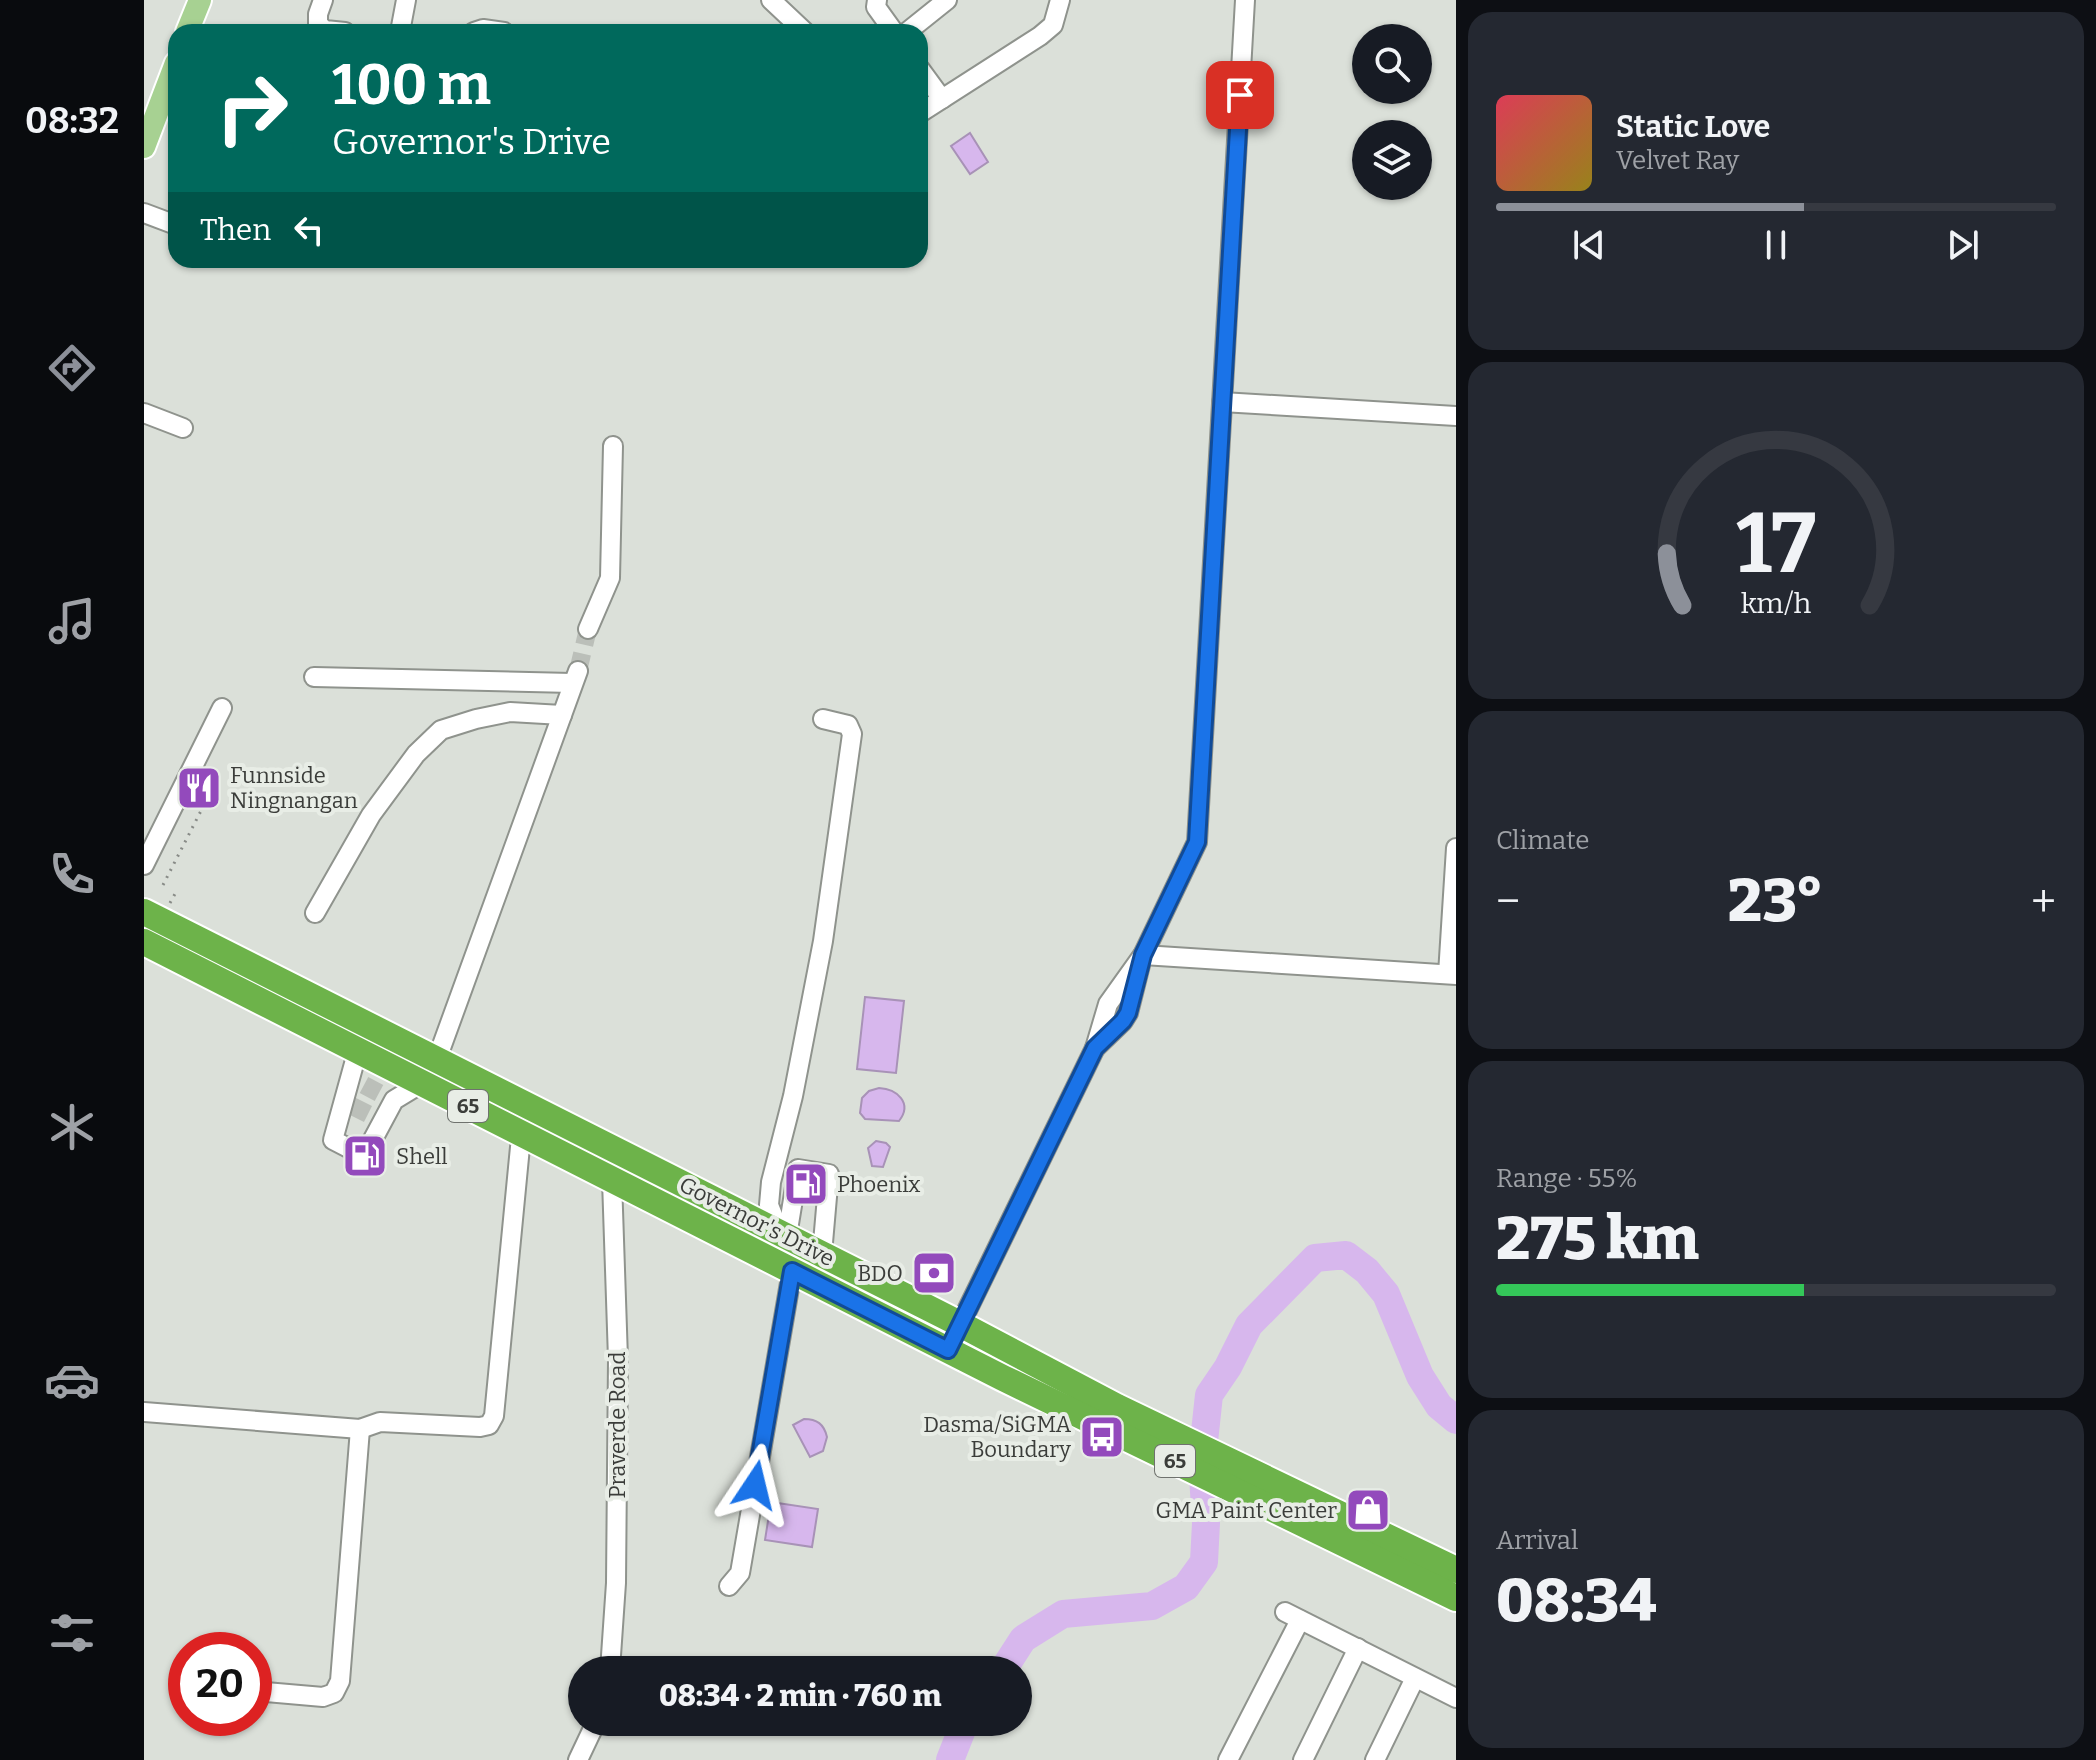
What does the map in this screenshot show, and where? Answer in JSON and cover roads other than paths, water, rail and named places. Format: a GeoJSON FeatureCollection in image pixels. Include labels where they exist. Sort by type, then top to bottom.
{"type":"FeatureCollection","features":[{"type":"Feature","properties":{"kind":"highway","name":"Governor's Drive"},"geometry":{"type":"LineString","coordinates":[[144,912],[960,1324],[1112,1417]]}},
{"type":"Feature","properties":{"kind":"highway","name":"Governor's Drive"},"geometry":{"type":"LineString","coordinates":[[144,942],[948,1350],[1112,1417],[1248,1484],[1456,1598]]}},
{"type":"Feature","properties":{"kind":"highway","name":"Governor's Drive"},"geometry":{"type":"LineString","coordinates":[[1248,1484],[1347,1515],[1456,1570]]}},
{"type":"Feature","properties":{"kind":"main road"},"geometry":{"type":"LineString","coordinates":[[190,24],[200,0]]}},
{"type":"Feature","properties":{"kind":"main road"},"geometry":{"type":"LineString","coordinates":[[144,147],[168,91]]}},
{"type":"Feature","properties":{"kind":"street"},"geometry":{"type":"LineString","coordinates":[[318,24],[323,0]]}},
{"type":"Feature","properties":{"kind":"street"},"geometry":{"type":"LineString","coordinates":[[402,24],[406,0]]}},
{"type":"Feature","properties":{"kind":"street"},"geometry":{"type":"LineString","coordinates":[[771,0],[796,24]]}},
{"type":"Feature","properties":{"kind":"street"},"geometry":{"type":"LineString","coordinates":[[877,0],[876,7],[888,24]]}},
{"type":"Feature","properties":{"kind":"street"},"geometry":{"type":"LineString","coordinates":[[917,24],[947,0]]}},
{"type":"Feature","properties":{"kind":"street"},"geometry":{"type":"LineString","coordinates":[[928,108],[1040,36],[1053,25],[1060,0]]}},
{"type":"Feature","properties":{"kind":"street"},"geometry":{"type":"LineString","coordinates":[[948,1350],[1095,1048],[1108,1004],[1143,955],[1197,842],[1245,0]]}},
{"type":"Feature","properties":{"kind":"street"},"geometry":{"type":"LineString","coordinates":[[928,80],[942,99]]}},
{"type":"Feature","properties":{"kind":"street"},"geometry":{"type":"LineString","coordinates":[[144,213],[168,222]]}},
{"type":"Feature","properties":{"kind":"street"},"geometry":{"type":"LineString","coordinates":[[1222,402],[1456,416]]}},
{"type":"Feature","properties":{"kind":"street"},"geometry":{"type":"LineString","coordinates":[[144,413],[183,428]]}},
{"type":"Feature","properties":{"kind":"street"},"geometry":{"type":"LineString","coordinates":[[588,629],[610,578],[613,446]]}},
{"type":"Feature","properties":{"kind":"street"},"geometry":{"type":"LineString","coordinates":[[314,677],[575,677],[437,1059]]}},
{"type":"Feature","properties":{"kind":"street"},"geometry":{"type":"LineString","coordinates":[[144,865],[222,708]]}},
{"type":"Feature","properties":{"kind":"street"},"geometry":{"type":"LineString","coordinates":[[315,913],[371,815],[416,754],[441,730],[510,712],[562,715]]}},
{"type":"Feature","properties":{"kind":"street"},"geometry":{"type":"LineString","coordinates":[[784,1234],[769,1205],[771,1182],[793,1096],[823,941],[852,734],[848,725],[823,719]]}},
{"type":"Feature","properties":{"kind":"street"},"geometry":{"type":"LineString","coordinates":[[1143,955],[1452,974],[1456,848]]}},
{"type":"Feature","properties":{"kind":"street"},"geometry":{"type":"LineString","coordinates":[[328,1035],[336,1009]]}},
{"type":"Feature","properties":{"kind":"street"},"geometry":{"type":"LineString","coordinates":[[367,1024],[357,1050],[372,1089],[362,1111],[372,1089]]}},
{"type":"Feature","properties":{"kind":"street"},"geometry":{"type":"LineString","coordinates":[[372,1089],[422,1083]]}},
{"type":"Feature","properties":{"kind":"street"},"geometry":{"type":"LineString","coordinates":[[144,1412],[360,1429],[380,1422],[489,1425],[494,1416],[520,1147],[540,1111]]}},
{"type":"Feature","properties":{"kind":"street"},"geometry":{"type":"LineString","coordinates":[[784,1234],[798,1169],[829,1174],[822,1254]]}},
{"type":"Feature","properties":{"kind":"street","name":"Praverde Road"},"geometry":{"type":"LineString","coordinates":[[611,1656],[616,1583],[618,1359],[612,1180]]}},
{"type":"Feature","properties":{"kind":"street"},"geometry":{"type":"LineString","coordinates":[[729,1586],[740,1573],[792,1271]]}},
{"type":"Feature","properties":{"kind":"street"},"geometry":{"type":"LineString","coordinates":[[272,1693],[323,1697],[334,1693],[340,1681],[360,1429]]}},
{"type":"Feature","properties":{"kind":"street"},"geometry":{"type":"LineString","coordinates":[[1228,1760],[1293,1616],[1456,1698]]}},
{"type":"Feature","properties":{"kind":"street"},"geometry":{"type":"LineString","coordinates":[[1303,1760],[1358,1648]]}},
{"type":"Feature","properties":{"kind":"street"},"geometry":{"type":"LineString","coordinates":[[1375,1760],[1415,1678]]}},
{"type":"Feature","properties":{"kind":"street"},"geometry":{"type":"LineString","coordinates":[[578,1760],[589,1736]]}},
{"type":"Feature","properties":{"kind":"waterway"},"geometry":{"type":"LineString","coordinates":[[1012,1656],[1023,1639],[1063,1614],[1152,1606],[1186,1587],[1204,1562],[1206,1523],[1202,1460],[1209,1395],[1228,1367],[1249,1325],[1315,1258],[1346,1255],[1367,1271],[1386,1294],[1420,1376],[1439,1406],[1456,1420]]}},
{"type":"Feature","properties":{"kind":"waterway"},"geometry":{"type":"LineString","coordinates":[[950,1760],[959,1736]]}},
{"type":"Feature","properties":{"kind":"tunnel"},"geometry":{"type":"LineString","coordinates":[[578,671],[588,629]]}},
{"type":"Feature","properties":{"kind":"tunnel"},"geometry":{"type":"LineString","coordinates":[[364,1085],[379,1093]]}},
{"type":"Feature","properties":{"kind":"tunnel"},"geometry":{"type":"LineString","coordinates":[[352,1106],[368,1114]]}},
{"type":"Feature","properties":{"kind":"place","name":"Funnside Ningnangan"},"geometry":{"type":"Point","coordinates":[199,788]}},
{"type":"Feature","properties":{"kind":"place","name":"Shell"},"geometry":{"type":"Point","coordinates":[365,1156]}},
{"type":"Feature","properties":{"kind":"place","name":"Phoenix"},"geometry":{"type":"Point","coordinates":[806,1184]}},
{"type":"Feature","properties":{"kind":"place","name":"BDO"},"geometry":{"type":"Point","coordinates":[934,1273]}},
{"type":"Feature","properties":{"kind":"place","name":"Dasma/SiGMA Boundary"},"geometry":{"type":"Point","coordinates":[1102,1437]}},
{"type":"Feature","properties":{"kind":"place","name":"GMA Paint Center"},"geometry":{"type":"Point","coordinates":[1368,1510]}}]}
